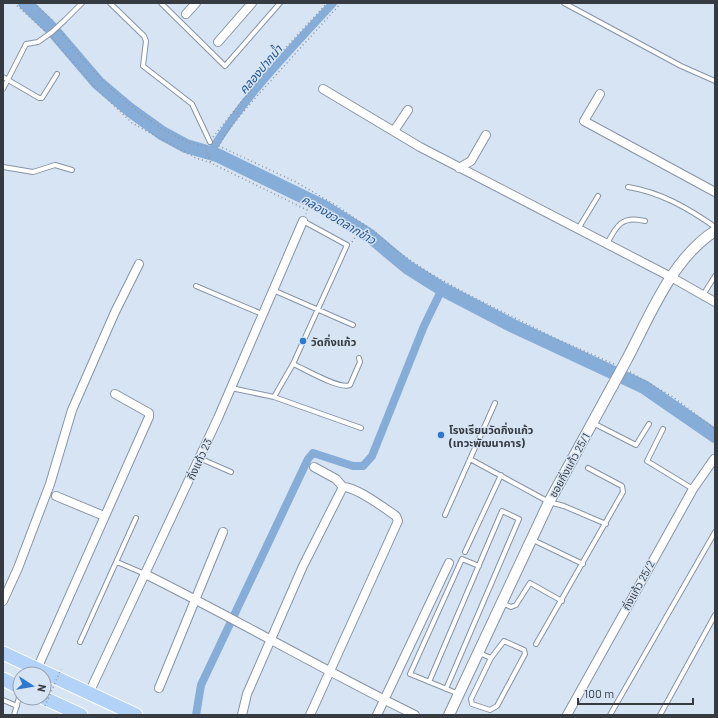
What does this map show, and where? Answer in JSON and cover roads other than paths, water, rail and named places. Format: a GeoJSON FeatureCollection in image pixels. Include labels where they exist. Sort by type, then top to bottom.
{"type":"FeatureCollection","features":[{"type":"Feature","properties":{"kind":"main road"},"geometry":{"type":"LineString","coordinates":[[3,653],[31,666]]}},
{"type":"Feature","properties":{"kind":"main road"},"geometry":{"type":"LineString","coordinates":[[52,676],[136,715]]}},
{"type":"Feature","properties":{"kind":"main road"},"geometry":{"type":"LineString","coordinates":[[3,679],[12,684]]}},
{"type":"Feature","properties":{"kind":"main road"},"geometry":{"type":"LineString","coordinates":[[52,705],[81,715]]}},
{"type":"Feature","properties":{"kind":"street"},"geometry":{"type":"LineString","coordinates":[[186,14],[196,3]]}},
{"type":"Feature","properties":{"kind":"street"},"geometry":{"type":"LineString","coordinates":[[218,42],[252,3]]}},
{"type":"Feature","properties":{"kind":"street"},"geometry":{"type":"LineString","coordinates":[[323,89],[394,132],[460,168],[715,302]]}},
{"type":"Feature","properties":{"kind":"street"},"geometry":{"type":"LineString","coordinates":[[600,94],[584,121],[715,192]]}},
{"type":"Feature","properties":{"kind":"street"},"geometry":{"type":"LineString","coordinates":[[394,132],[408,110]]}},
{"type":"Feature","properties":{"kind":"street"},"geometry":{"type":"LineString","coordinates":[[460,168],[471,161],[486,135]]}},
{"type":"Feature","properties":{"kind":"street","name":"กิ่งแก้ว 23"},"geometry":{"type":"LineString","coordinates":[[89,693],[231,388],[303,221]]}},
{"type":"Feature","properties":{"kind":"street","name":"ซอยกิ่งแก้ว 25/1"},"geometry":{"type":"LineString","coordinates":[[449,715],[549,502],[671,278],[697,245],[715,231]]}},
{"type":"Feature","properties":{"kind":"street"},"geometry":{"type":"LineString","coordinates":[[3,601],[18,568],[50,484],[72,410],[112,319],[139,264]]}},
{"type":"Feature","properties":{"kind":"street"},"geometry":{"type":"LineString","coordinates":[[38,666],[149,415],[143,409],[115,394]]}},
{"type":"Feature","properties":{"kind":"street","name":"กิ่งแก้ว 25/2"},"geometry":{"type":"LineString","coordinates":[[568,715],[693,489],[714,459]]}},
{"type":"Feature","properties":{"kind":"street"},"geometry":{"type":"LineString","coordinates":[[310,715],[398,521],[396,516],[356,491],[343,488],[336,479],[314,467]]}},
{"type":"Feature","properties":{"kind":"street"},"geometry":{"type":"LineString","coordinates":[[242,715],[247,694],[270,640],[303,566],[343,488]]}},
{"type":"Feature","properties":{"kind":"street"},"geometry":{"type":"LineString","coordinates":[[56,496],[104,516]]}},
{"type":"Feature","properties":{"kind":"street"},"geometry":{"type":"LineString","coordinates":[[159,688],[223,532]]}},
{"type":"Feature","properties":{"kind":"street"},"geometry":{"type":"LineString","coordinates":[[377,715],[449,562]]}},
{"type":"Feature","properties":{"kind":"street"},"geometry":{"type":"LineString","coordinates":[[145,574],[196,598],[270,640],[415,715]]}},
{"type":"Feature","properties":{"kind":"lane"},"geometry":{"type":"LineString","coordinates":[[3,89],[5,79],[26,44],[38,42],[65,20],[82,3]]}},
{"type":"Feature","properties":{"kind":"lane"},"geometry":{"type":"LineString","coordinates":[[110,3],[144,36],[146,41],[143,66],[192,104],[210,142]]}},
{"type":"Feature","properties":{"kind":"lane"},"geometry":{"type":"LineString","coordinates":[[162,3],[225,66],[280,3]]}},
{"type":"Feature","properties":{"kind":"lane"},"geometry":{"type":"LineString","coordinates":[[564,3],[681,66],[715,81]]}},
{"type":"Feature","properties":{"kind":"lane"},"geometry":{"type":"LineString","coordinates":[[5,79],[39,98],[42,98],[57,74]]}},
{"type":"Feature","properties":{"kind":"lane"},"geometry":{"type":"LineString","coordinates":[[3,166],[33,172],[55,165],[72,170]]}},
{"type":"Feature","properties":{"kind":"lane"},"geometry":{"type":"LineString","coordinates":[[628,187],[652,192],[694,212],[715,227]]}},
{"type":"Feature","properties":{"kind":"lane"},"geometry":{"type":"LineString","coordinates":[[578,230],[598,196]]}},
{"type":"Feature","properties":{"kind":"lane"},"geometry":{"type":"LineString","coordinates":[[606,244],[618,226],[624,221],[634,218],[645,221]]}},
{"type":"Feature","properties":{"kind":"lane"},"geometry":{"type":"LineString","coordinates":[[274,397],[293,364],[347,245],[303,221]]}},
{"type":"Feature","properties":{"kind":"lane"},"geometry":{"type":"LineString","coordinates":[[703,296],[715,276]]}},
{"type":"Feature","properties":{"kind":"lane"},"geometry":{"type":"LineString","coordinates":[[196,286],[263,314]]}},
{"type":"Feature","properties":{"kind":"lane"},"geometry":{"type":"LineString","coordinates":[[273,290],[318,311],[354,325]]}},
{"type":"Feature","properties":{"kind":"lane"},"geometry":{"type":"LineString","coordinates":[[293,364],[339,386],[348,387],[360,362],[359,358]]}},
{"type":"Feature","properties":{"kind":"lane"},"geometry":{"type":"LineString","coordinates":[[231,388],[274,397],[361,428]]}},
{"type":"Feature","properties":{"kind":"lane"},"geometry":{"type":"LineString","coordinates":[[445,515],[495,403]]}},
{"type":"Feature","properties":{"kind":"lane"},"geometry":{"type":"LineString","coordinates":[[592,423],[636,444],[649,424]]}},
{"type":"Feature","properties":{"kind":"lane"},"geometry":{"type":"LineString","coordinates":[[663,429],[647,461],[653,467],[693,489]]}},
{"type":"Feature","properties":{"kind":"lane"},"geometry":{"type":"LineString","coordinates":[[199,458],[231,472]]}},
{"type":"Feature","properties":{"kind":"lane"},"geometry":{"type":"LineString","coordinates":[[470,458],[549,502],[564,506],[606,524]]}},
{"type":"Feature","properties":{"kind":"lane"},"geometry":{"type":"LineString","coordinates":[[536,644],[606,524],[624,489],[622,486],[588,468]]}},
{"type":"Feature","properties":{"kind":"lane"},"geometry":{"type":"LineString","coordinates":[[465,552],[501,475]]}},
{"type":"Feature","properties":{"kind":"lane"},"geometry":{"type":"LineString","coordinates":[[429,682],[502,511],[519,519],[446,689]]}},
{"type":"Feature","properties":{"kind":"lane"},"geometry":{"type":"LineString","coordinates":[[80,642],[136,518]]}},
{"type":"Feature","properties":{"kind":"lane"},"geometry":{"type":"LineString","coordinates":[[610,715],[715,532]]}},
{"type":"Feature","properties":{"kind":"lane"},"geometry":{"type":"LineString","coordinates":[[532,540],[583,564]]}},
{"type":"Feature","properties":{"kind":"lane"},"geometry":{"type":"LineString","coordinates":[[459,694],[410,674],[462,559],[479,566]]}},
{"type":"Feature","properties":{"kind":"lane"},"geometry":{"type":"LineString","coordinates":[[117,562],[145,574]]}},
{"type":"Feature","properties":{"kind":"lane"},"geometry":{"type":"LineString","coordinates":[[501,603],[511,607],[516,605],[530,583],[562,601]]}},
{"type":"Feature","properties":{"kind":"lane"},"geometry":{"type":"LineString","coordinates":[[660,715],[715,615]]}},
{"type":"Feature","properties":{"kind":"lane"},"geometry":{"type":"LineString","coordinates":[[504,641],[524,650],[525,654],[497,706],[490,710],[472,704],[471,699],[491,658],[504,641]]}},
{"type":"Feature","properties":{"kind":"lane"},"geometry":{"type":"LineString","coordinates":[[478,653],[491,658]]}},
{"type":"Feature","properties":{"kind":"lane"},"geometry":{"type":"LineString","coordinates":[[14,715],[17,706]]}},
{"type":"Feature","properties":{"kind":"waterway","name":"คลองชวดลากข้าว"},"geometry":{"type":"LineString","coordinates":[[25,3],[51,28],[98,83],[130,110],[162,133],[186,146],[217,155],[322,206],[370,236],[407,267],[442,289],[513,326],[644,387],[715,436]]}},
{"type":"Feature","properties":{"kind":"waterway","name":"คลองปากน้ำ"},"geometry":{"type":"LineString","coordinates":[[210,153],[237,113],[252,94],[284,56],[333,3]]}},
{"type":"Feature","properties":{"kind":"waterway"},"geometry":{"type":"LineString","coordinates":[[196,715],[201,685],[308,459],[313,453],[353,466],[363,466],[372,456],[424,326],[442,289]]}},
{"type":"Feature","properties":{"kind":"place","name":"วัดกิ่งแก้ว"},"geometry":{"type":"Point","coordinates":[303,341]}},
{"type":"Feature","properties":{"kind":"place","name":"โรงเรียนวัดกิ่งแก้ว (เทวะพัฒนาคาร)"},"geometry":{"type":"Point","coordinates":[441,435]}}]}
